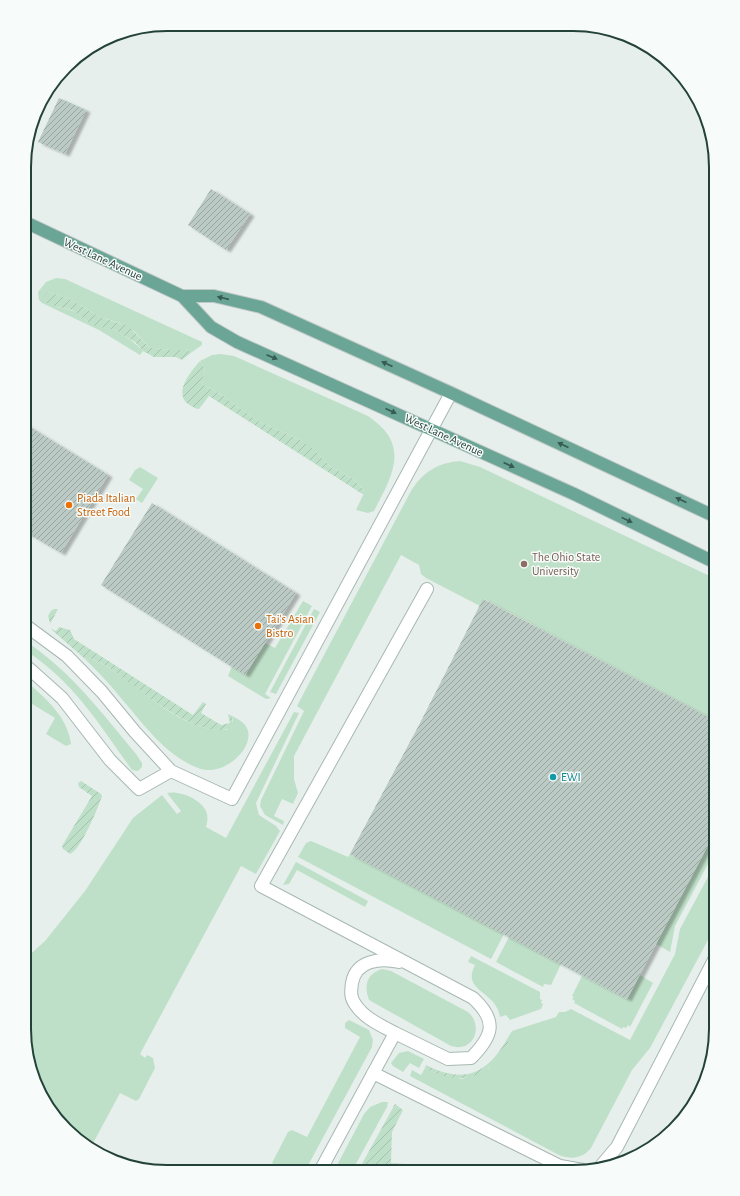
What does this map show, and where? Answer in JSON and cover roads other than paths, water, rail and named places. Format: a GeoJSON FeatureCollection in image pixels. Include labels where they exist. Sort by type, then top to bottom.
{"type":"FeatureCollection","features":[{"type":"Feature","properties":{"kind":"main road","name":"West Lane Avenue"},"geometry":{"type":"LineString","coordinates":[[31,225],[182,296],[211,327],[237,342],[574,494],[709,560]]}},
{"type":"Feature","properties":{"kind":"main road","name":"West Lane Avenue"},"geometry":{"type":"LineString","coordinates":[[182,296],[214,296],[260,307],[451,393],[709,514]]}},
{"type":"Feature","properties":{"kind":"lane"},"geometry":{"type":"LineString","coordinates":[[31,630],[67,656],[102,692],[135,732],[172,771],[232,799],[451,393]]}},
{"type":"Feature","properties":{"kind":"lane"},"geometry":{"type":"LineString","coordinates":[[411,965],[377,960],[364,964],[356,972],[352,980],[350,993],[354,1003],[362,1013],[395,1032],[448,1058],[471,1058],[485,1044],[490,1032],[488,1018],[482,1007],[472,998],[411,965],[261,886],[427,589]]}},
{"type":"Feature","properties":{"kind":"lane"},"geometry":{"type":"LineString","coordinates":[[31,670],[62,698],[110,760],[139,789],[172,771]]}},
{"type":"Feature","properties":{"kind":"lane"},"geometry":{"type":"LineString","coordinates":[[605,1161],[617,1147],[709,970]]}},
{"type":"Feature","properties":{"kind":"lane"},"geometry":{"type":"LineString","coordinates":[[323,1165],[395,1032]]}},
{"type":"Feature","properties":{"kind":"lane"},"geometry":{"type":"LineString","coordinates":[[373,1074],[558,1165]]}},
{"type":"Feature","properties":{"kind":"place","name":"Piada Italian Street Food"},"geometry":{"type":"Point","coordinates":[69,505]}},
{"type":"Feature","properties":{"kind":"place","name":"The Ohio State University"},"geometry":{"type":"Point","coordinates":[524,564]}},
{"type":"Feature","properties":{"kind":"place","name":"Tai's Asian Bistro"},"geometry":{"type":"Point","coordinates":[258,626]}},
{"type":"Feature","properties":{"kind":"place","name":"EWI"},"geometry":{"type":"Point","coordinates":[553,777]}}]}
